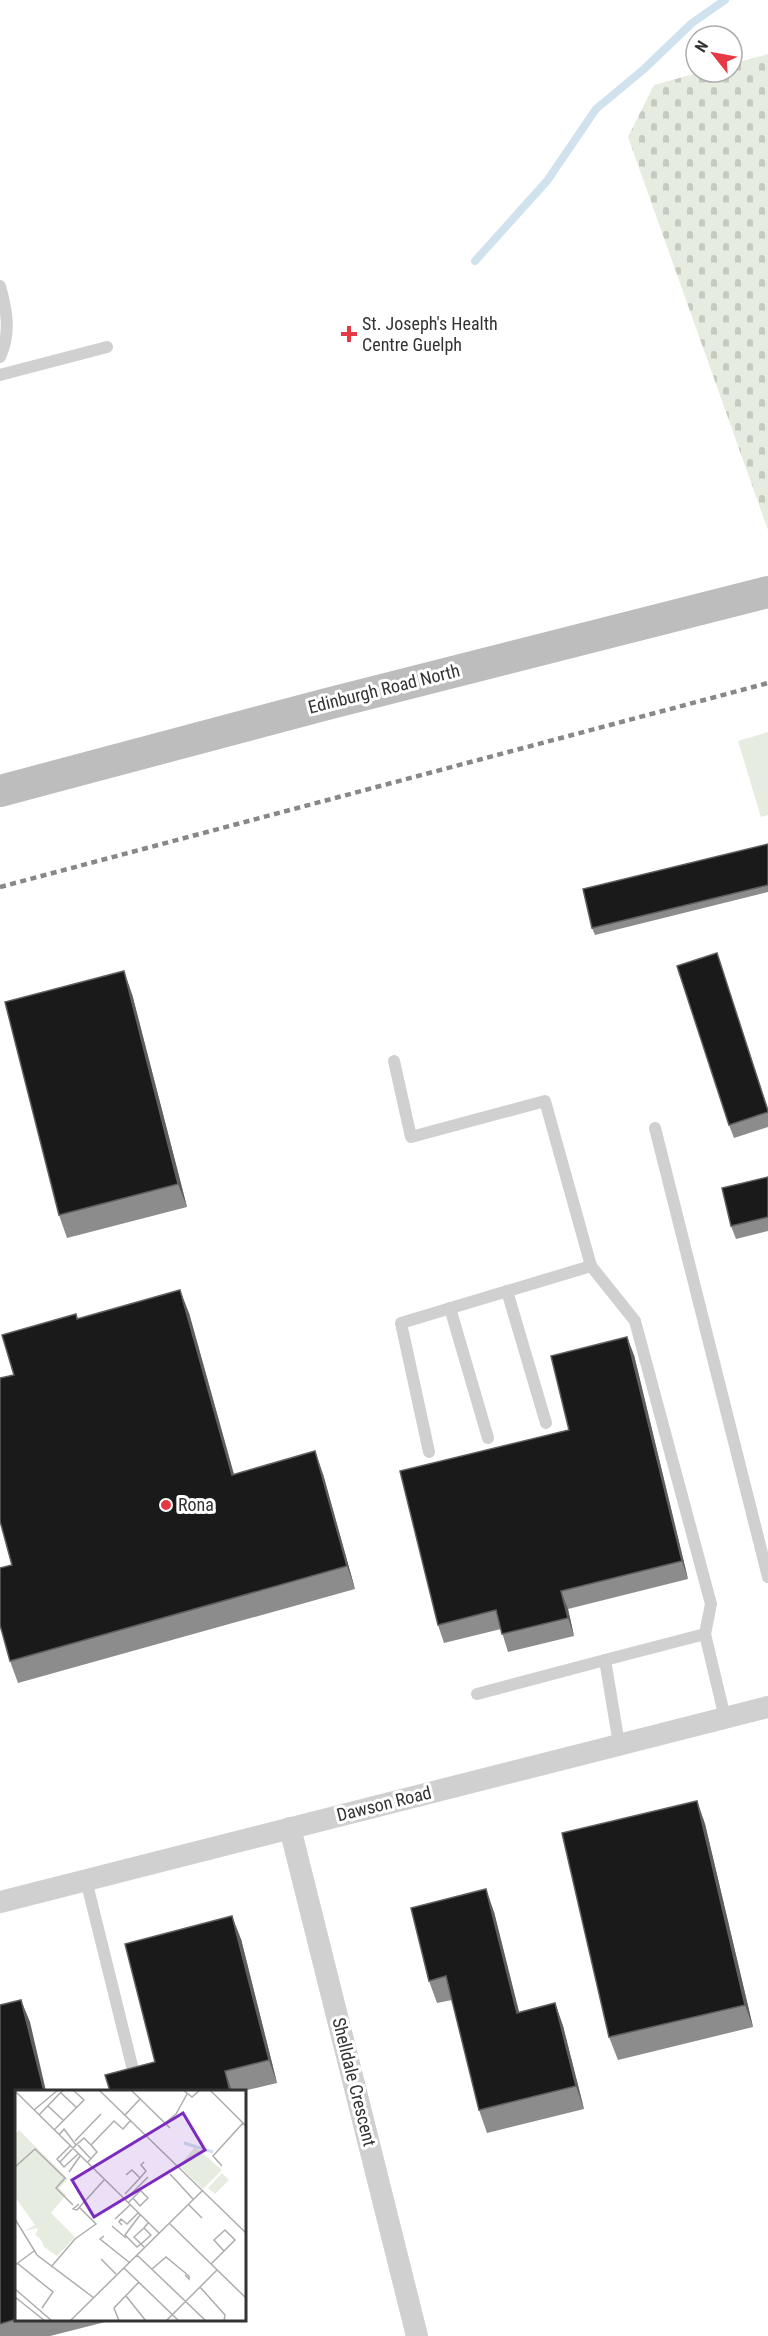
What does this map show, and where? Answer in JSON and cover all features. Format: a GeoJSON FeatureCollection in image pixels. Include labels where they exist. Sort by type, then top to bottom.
{"type":"FeatureCollection","features":[{"type":"Feature","properties":{"kind":"main road","name":"Edinburgh Road North"},"geometry":{"type":"LineString","coordinates":[[0,790],[768,592]]}},
{"type":"Feature","properties":{"kind":"street","name":"Dawson Road"},"geometry":{"type":"LineString","coordinates":[[0,1902],[768,1707]]}},
{"type":"Feature","properties":{"kind":"street","name":"Shelldale Crescent"},"geometry":{"type":"LineString","coordinates":[[290,1828],[417,2336]]}},
{"type":"Feature","properties":{"kind":"lane"},"geometry":{"type":"LineString","coordinates":[[0,286],[8,324],[6,344],[0,357]]}},
{"type":"Feature","properties":{"kind":"lane"},"geometry":{"type":"LineString","coordinates":[[0,375],[107,346]]}},
{"type":"Feature","properties":{"kind":"lane"},"geometry":{"type":"LineString","coordinates":[[394,1061],[411,1137],[545,1101],[591,1266],[635,1321],[711,1604],[705,1634],[725,1718]]}},
{"type":"Feature","properties":{"kind":"lane"},"geometry":{"type":"LineString","coordinates":[[655,1128],[768,1577]]}},
{"type":"Feature","properties":{"kind":"lane"},"geometry":{"type":"LineString","coordinates":[[429,1452],[401,1323],[591,1266]]}},
{"type":"Feature","properties":{"kind":"lane"},"geometry":{"type":"LineString","coordinates":[[507,1291],[546,1423]]}},
{"type":"Feature","properties":{"kind":"lane"},"geometry":{"type":"LineString","coordinates":[[450,1308],[488,1438]]}},
{"type":"Feature","properties":{"kind":"lane"},"geometry":{"type":"LineString","coordinates":[[477,1694],[705,1634]]}},
{"type":"Feature","properties":{"kind":"lane"},"geometry":{"type":"LineString","coordinates":[[605,1660],[619,1744]]}},
{"type":"Feature","properties":{"kind":"lane"},"geometry":{"type":"LineString","coordinates":[[86,1880],[138,2089]]}},
{"type":"Feature","properties":{"kind":"green space"},"geometry":{"type":"Polygon","coordinates":[[[768,54],[768,530],[628,137],[654,85],[684,77],[684,84],[744,84],[744,61],[768,54]]]}},
{"type":"Feature","properties":{"kind":"green space"},"geometry":{"type":"Polygon","coordinates":[[[768,732],[768,815],[761,817],[738,741],[768,732]]]}},
{"type":"Feature","properties":{"kind":"building"},"geometry":{"type":"Polygon","coordinates":[[[768,844],[768,885],[592,928],[583,889],[768,844]]]}},
{"type":"Feature","properties":{"kind":"building"},"geometry":{"type":"Polygon","coordinates":[[[717,953],[768,1111],[729,1125],[677,966],[717,953]]]}},
{"type":"Feature","properties":{"kind":"building"},"geometry":{"type":"Polygon","coordinates":[[[124,971],[178,1184],[59,1215],[5,1002],[124,971]]]}},
{"type":"Feature","properties":{"kind":"building"},"geometry":{"type":"Polygon","coordinates":[[[768,1177],[768,1217],[731,1226],[722,1188],[768,1177]]]}},
{"type":"Feature","properties":{"kind":"building","name":"Rona"},"geometry":{"type":"Polygon","coordinates":[[[180,1290],[232,1475],[315,1451],[347,1566],[10,1661],[0,1625],[0,1568],[12,1565],[0,1521],[0,1378],[14,1375],[2,1335],[76,1314],[77,1319],[180,1290]]]}},
{"type":"Feature","properties":{"kind":"building"},"geometry":{"type":"Polygon","coordinates":[[[627,1337],[682,1561],[561,1591],[568,1618],[502,1634],[496,1610],[438,1625],[400,1471],[569,1430],[551,1356],[627,1337]]]}},
{"type":"Feature","properties":{"kind":"building"},"geometry":{"type":"Polygon","coordinates":[[[697,1801],[745,2005],[609,2037],[562,1833],[697,1801]]]}},
{"type":"Feature","properties":{"kind":"building"},"geometry":{"type":"Polygon","coordinates":[[[486,1889],[517,2013],[555,2003],[576,2086],[479,2110],[446,1976],[429,1981],[411,1908],[486,1889]]]}},
{"type":"Feature","properties":{"kind":"building"},"geometry":{"type":"Polygon","coordinates":[[[232,1916],[269,2060],[225,2071],[230,2090],[110,2090],[105,2075],[155,2062],[125,1944],[232,1916]]]}},
{"type":"Feature","properties":{"kind":"building"},"geometry":{"type":"Polygon","coordinates":[[[21,2000],[44,2090],[15,2090],[15,2320],[0,2324],[0,2005],[21,2000]]]}},
{"type":"Feature","properties":{"kind":"waterway"},"geometry":{"type":"LineString","coordinates":[[475,261],[547,181],[596,109],[644,69],[692,23],[725,0]]}},
{"type":"Feature","properties":{"kind":"railway"},"geometry":{"type":"LineString","coordinates":[[0,887],[768,683]]}},
{"type":"Feature","properties":{"kind":"place","name":"St. Joseph's Health Centre Guelph"},"geometry":{"type":"Point","coordinates":[349,334]}},
{"type":"Feature","properties":{"kind":"place","name":"Rona"},"geometry":{"type":"Point","coordinates":[166,1505]}}]}
